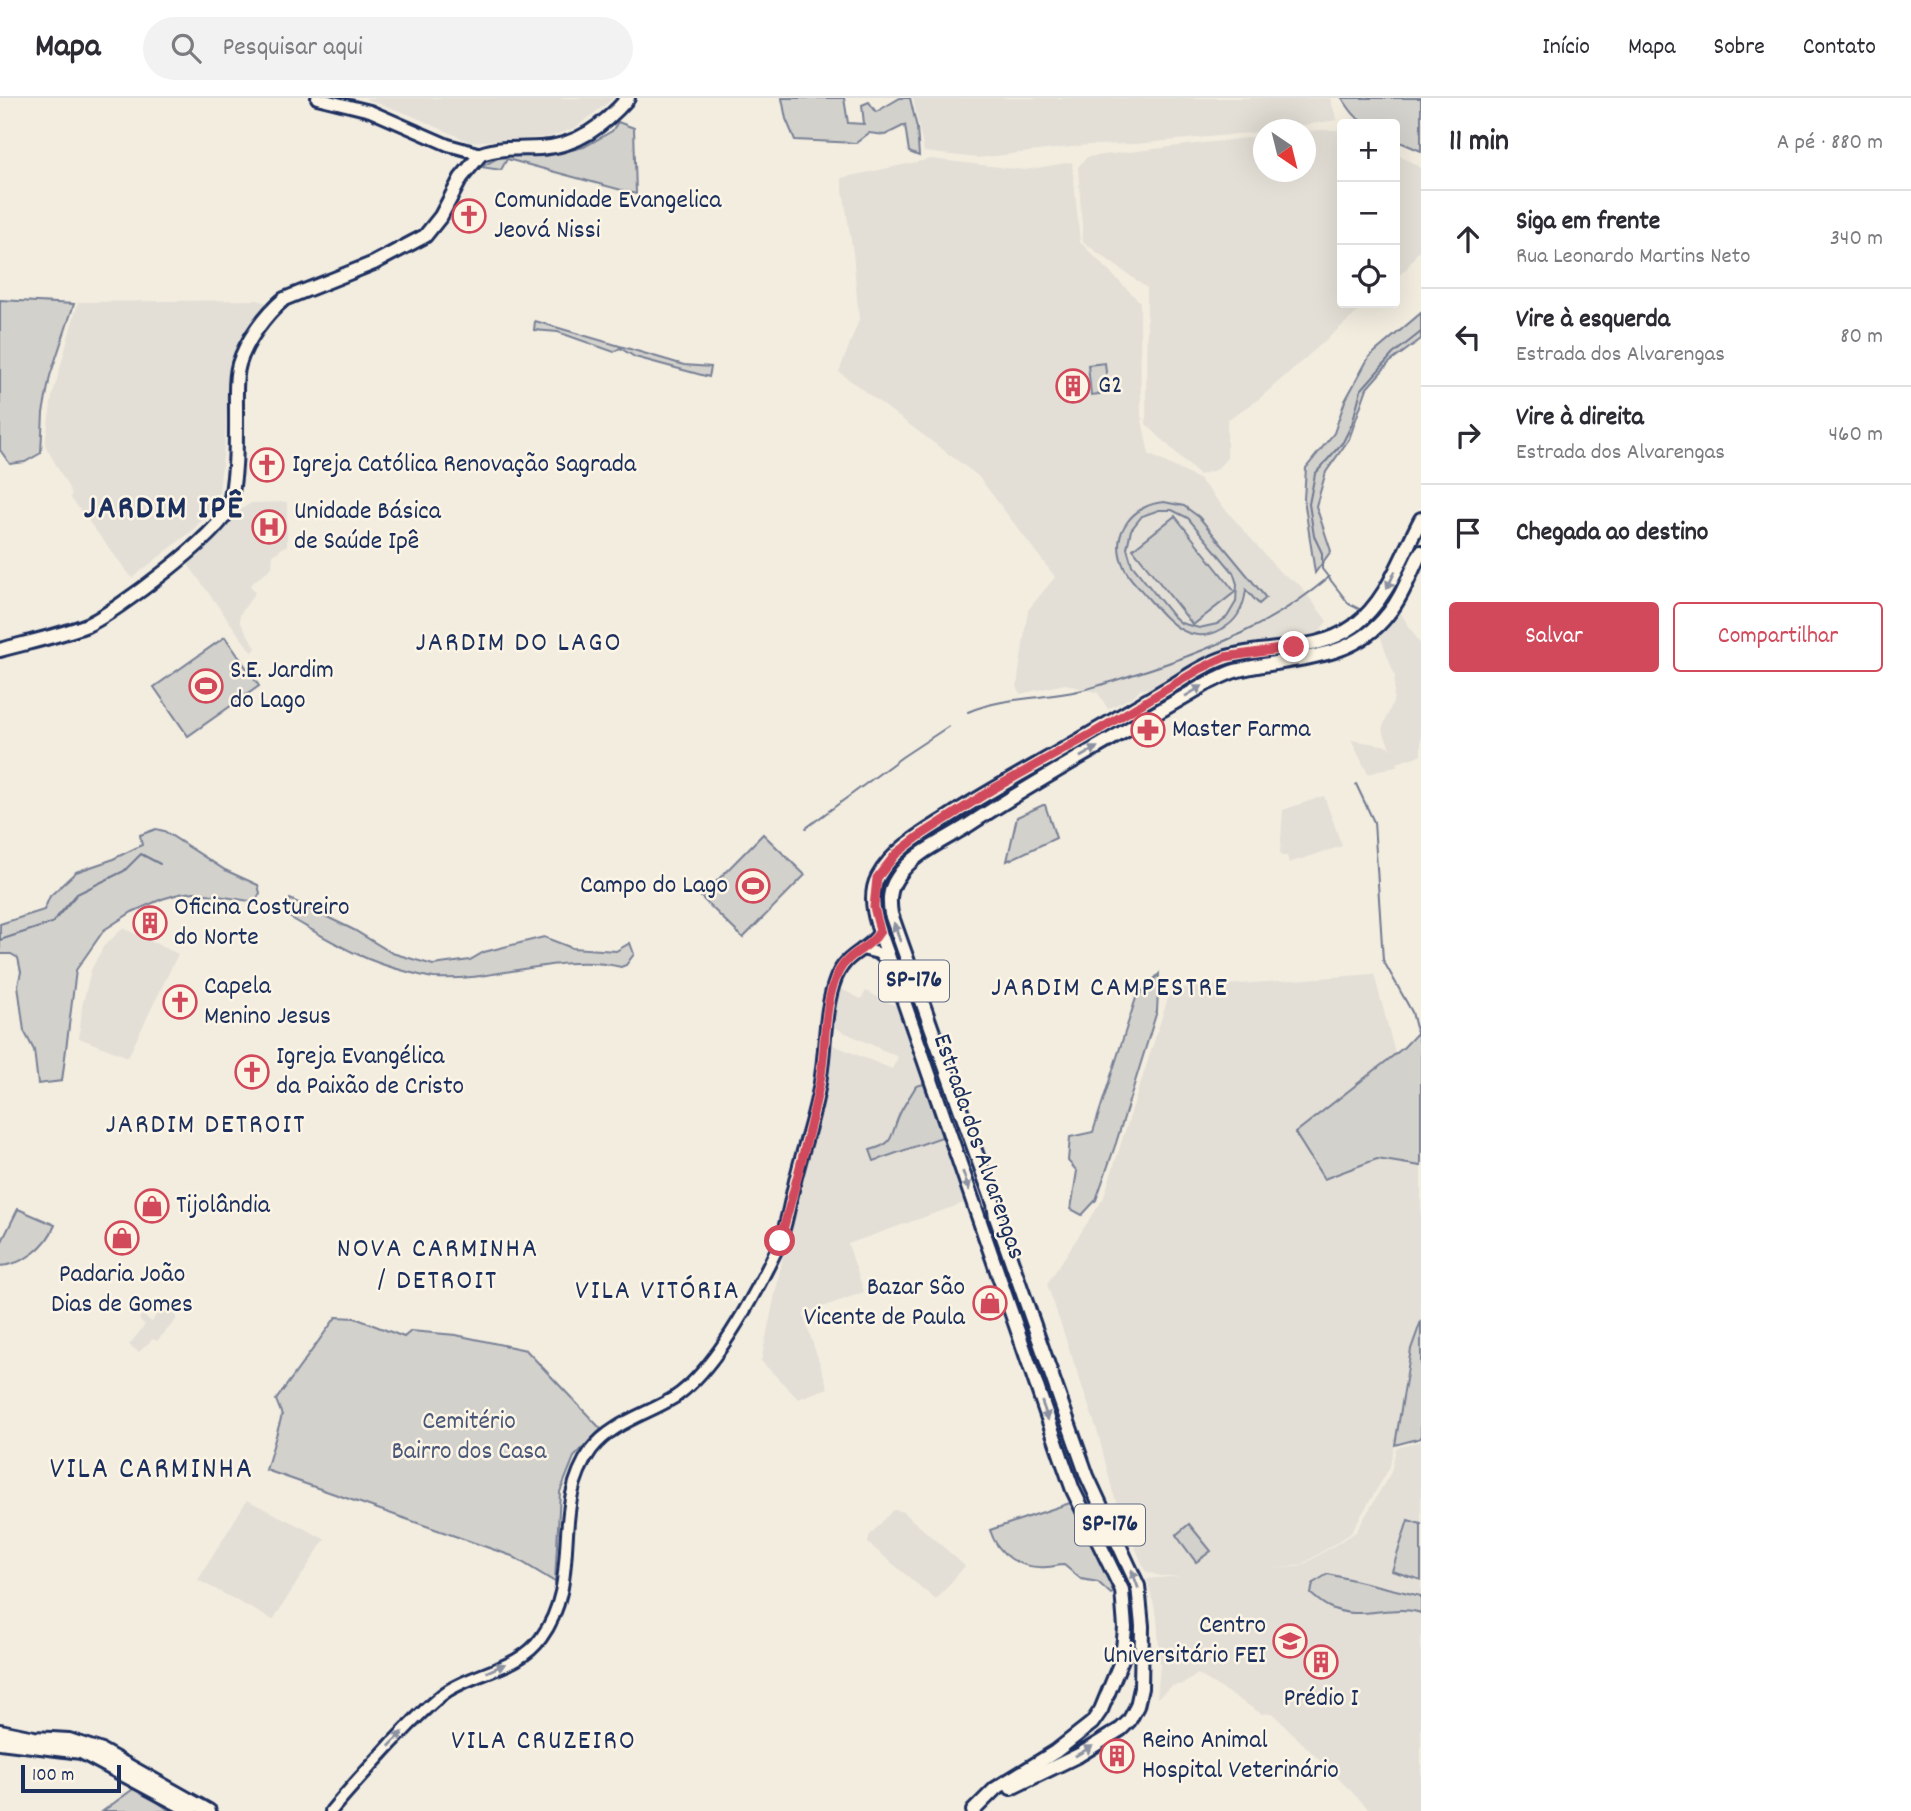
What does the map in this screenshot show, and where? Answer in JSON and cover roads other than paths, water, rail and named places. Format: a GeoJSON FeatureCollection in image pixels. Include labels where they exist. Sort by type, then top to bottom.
{"type":"FeatureCollection","features":[{"type":"Feature","properties":{"kind":"main road"},"geometry":{"type":"LineString","coordinates":[[0,650],[88,624],[183,556],[213,529],[229,510],[236,477],[238,367],[255,332],[274,307],[284,299],[374,263],[425,236],[441,216],[461,178],[481,154],[513,148],[567,144],[582,138],[599,126],[628,98]]}},
{"type":"Feature","properties":{"kind":"main road","name":"Estrada dos Alvarengas"},"geometry":{"type":"LineString","coordinates":[[973,1811],[995,1788],[1068,1743],[1091,1723],[1101,1710],[1122,1659],[1125,1628],[1122,1590],[1073,1490],[880,931],[874,907],[875,886],[879,875],[896,854],[928,830],[986,793],[1200,669],[1225,657],[1325,640],[1356,625],[1387,590],[1421,519]]}},
{"type":"Feature","properties":{"kind":"main road","name":"Estrada dos Alvarengas"},"geometry":{"type":"LineString","coordinates":[[985,1811],[1015,1786],[1079,1755],[1121,1729],[1129,1721],[1137,1706],[1141,1688],[1142,1626],[1138,1586],[1091,1487],[1033,1325],[994,1204],[891,914],[891,888],[897,877],[919,856],[1000,803],[1227,673],[1313,658],[1346,648],[1374,629],[1391,611],[1421,552]]}},
{"type":"Feature","properties":{"kind":"main road"},"geometry":{"type":"LineString","coordinates":[[0,642],[85,617],[117,603]]}},
{"type":"Feature","properties":{"kind":"main road"},"geometry":{"type":"LineString","coordinates":[[1135,726],[1140,705]]}},
{"type":"Feature","properties":{"kind":"main road"},"geometry":{"type":"LineString","coordinates":[[1017,1330],[1033,1325]]}},
{"type":"Feature","properties":{"kind":"main road"},"geometry":{"type":"LineString","coordinates":[[1036,1384],[1050,1372]]}},
{"type":"Feature","properties":{"kind":"main road"},"geometry":{"type":"LineString","coordinates":[[1122,1659],[1133,1658],[1141,1671]]}},
{"type":"Feature","properties":{"kind":"main road"},"geometry":{"type":"LineString","coordinates":[[1101,1710],[1106,1726],[1121,1729]]}},
{"type":"Feature","properties":{"kind":"main road"},"geometry":{"type":"LineString","coordinates":[[0,1731],[85,1744],[209,1811]]}},
{"type":"Feature","properties":{"kind":"main road"},"geometry":{"type":"LineString","coordinates":[[0,1742],[81,1752],[191,1811]]}},
{"type":"Feature","properties":{"kind":"street"},"geometry":{"type":"LineString","coordinates":[[317,98],[370,111],[448,145],[481,154]]}},
{"type":"Feature","properties":{"kind":"street"},"geometry":{"type":"LineString","coordinates":[[331,1811],[375,1761],[437,1698],[465,1681],[526,1654],[547,1630],[561,1600],[572,1488],[592,1449],[611,1432],[675,1396],[694,1380],[731,1331],[775,1252],[818,1093],[835,980],[847,959],[872,942],[880,931]]}},
{"type":"Feature","properties":{"kind":"street"},"geometry":{"type":"LineString","coordinates":[[862,948],[878,953],[891,964]]}},
{"type":"Feature","properties":{"kind":"waterway"},"geometry":{"type":"LineString","coordinates":[[1361,610],[1349,604],[1322,569],[1322,553],[1314,536],[1309,504],[1315,474],[1343,442],[1352,424],[1361,390],[1393,354],[1421,332]]}},
{"type":"Feature","properties":{"kind":"waterway"},"geometry":{"type":"LineString","coordinates":[[968,712],[995,704],[1085,689],[1187,656],[1261,623],[1329,577]]}},
{"type":"Feature","properties":{"kind":"waterway"},"geometry":{"type":"LineString","coordinates":[[806,828],[949,726]]}},
{"type":"Feature","properties":{"kind":"waterway"},"geometry":{"type":"LineString","coordinates":[[1356,784],[1374,822],[1383,960],[1412,1012],[1421,1048]]}},
{"type":"Feature","properties":{"kind":"waterway"},"geometry":{"type":"LineString","coordinates":[[0,940],[52,923],[77,894],[124,871],[141,854],[160,864]]}},
{"type":"Feature","properties":{"kind":"place","name":"Comunidade Evangelica Jeová Nissi"},"geometry":{"type":"Point","coordinates":[469,216]}},
{"type":"Feature","properties":{"kind":"place","name":"G2"},"geometry":{"type":"Point","coordinates":[1073,386]}},
{"type":"Feature","properties":{"kind":"place","name":"Igreja Católica Renovação Sagrada"},"geometry":{"type":"Point","coordinates":[267,465]}},
{"type":"Feature","properties":{"kind":"place","name":"Unidade Básica de Saúde Ipê"},"geometry":{"type":"Point","coordinates":[269,527]}},
{"type":"Feature","properties":{"kind":"place","name":"S.E. Jardim do Lago"},"geometry":{"type":"Point","coordinates":[206,686]}},
{"type":"Feature","properties":{"kind":"place","name":"Master Farma"},"geometry":{"type":"Point","coordinates":[1148,730]}},
{"type":"Feature","properties":{"kind":"place","name":"Campo do Lago"},"geometry":{"type":"Point","coordinates":[753,886]}},
{"type":"Feature","properties":{"kind":"place","name":"Oficina Costureiro do Norte"},"geometry":{"type":"Point","coordinates":[150,923]}},
{"type":"Feature","properties":{"kind":"place","name":"Capela Menino Jesus"},"geometry":{"type":"Point","coordinates":[180,1002]}},
{"type":"Feature","properties":{"kind":"place","name":"Igreja Evangélica da Paixão de Cristo"},"geometry":{"type":"Point","coordinates":[252,1072]}},
{"type":"Feature","properties":{"kind":"place","name":"Tijolândia"},"geometry":{"type":"Point","coordinates":[152,1206]}},
{"type":"Feature","properties":{"kind":"place","name":"Padaria João Dias de Gomes"},"geometry":{"type":"Point","coordinates":[122,1238]}},
{"type":"Feature","properties":{"kind":"place","name":"Bazar São Vicente de Paula"},"geometry":{"type":"Point","coordinates":[990,1303]}},
{"type":"Feature","properties":{"kind":"place","name":"Centro Universitário FEI"},"geometry":{"type":"Point","coordinates":[1290,1641]}},
{"type":"Feature","properties":{"kind":"place","name":"Prédio I"},"geometry":{"type":"Point","coordinates":[1321,1662]}},
{"type":"Feature","properties":{"kind":"place","name":"Reino Animal Hospital Veterinário"},"geometry":{"type":"Point","coordinates":[1117,1756]}},
{"type":"Feature","properties":{"kind":"district","name":"JARDIM IPÊ"},"geometry":{"type":"Point","coordinates":[164,510]}},
{"type":"Feature","properties":{"kind":"district","name":"JARDIM DO LAGO"},"geometry":{"type":"Point","coordinates":[519,645]}},
{"type":"Feature","properties":{"kind":"district","name":"JARDIM CAMPESTRE"},"geometry":{"type":"Point","coordinates":[1110,990]}},
{"type":"Feature","properties":{"kind":"district","name":"JARDIM DETROIT"},"geometry":{"type":"Point","coordinates":[206,1127]}},
{"type":"Feature","properties":{"kind":"district","name":"NOVA CARMINHA / DETROIT"},"geometry":{"type":"Point","coordinates":[438,1267]}},
{"type":"Feature","properties":{"kind":"district","name":"VILA VITÓRIA"},"geometry":{"type":"Point","coordinates":[658,1293]}},
{"type":"Feature","properties":{"kind":"district","name":"VILA CARMINHA"},"geometry":{"type":"Point","coordinates":[152,1471]}},
{"type":"Feature","properties":{"kind":"district","name":"VILA CRUZEIRO"},"geometry":{"type":"Point","coordinates":[544,1743]}},
{"type":"Feature","properties":{"kind":"park label","name":"Cemitério Bairro dos Casa"},"geometry":{"type":"Point","coordinates":[469,1437]}}]}
